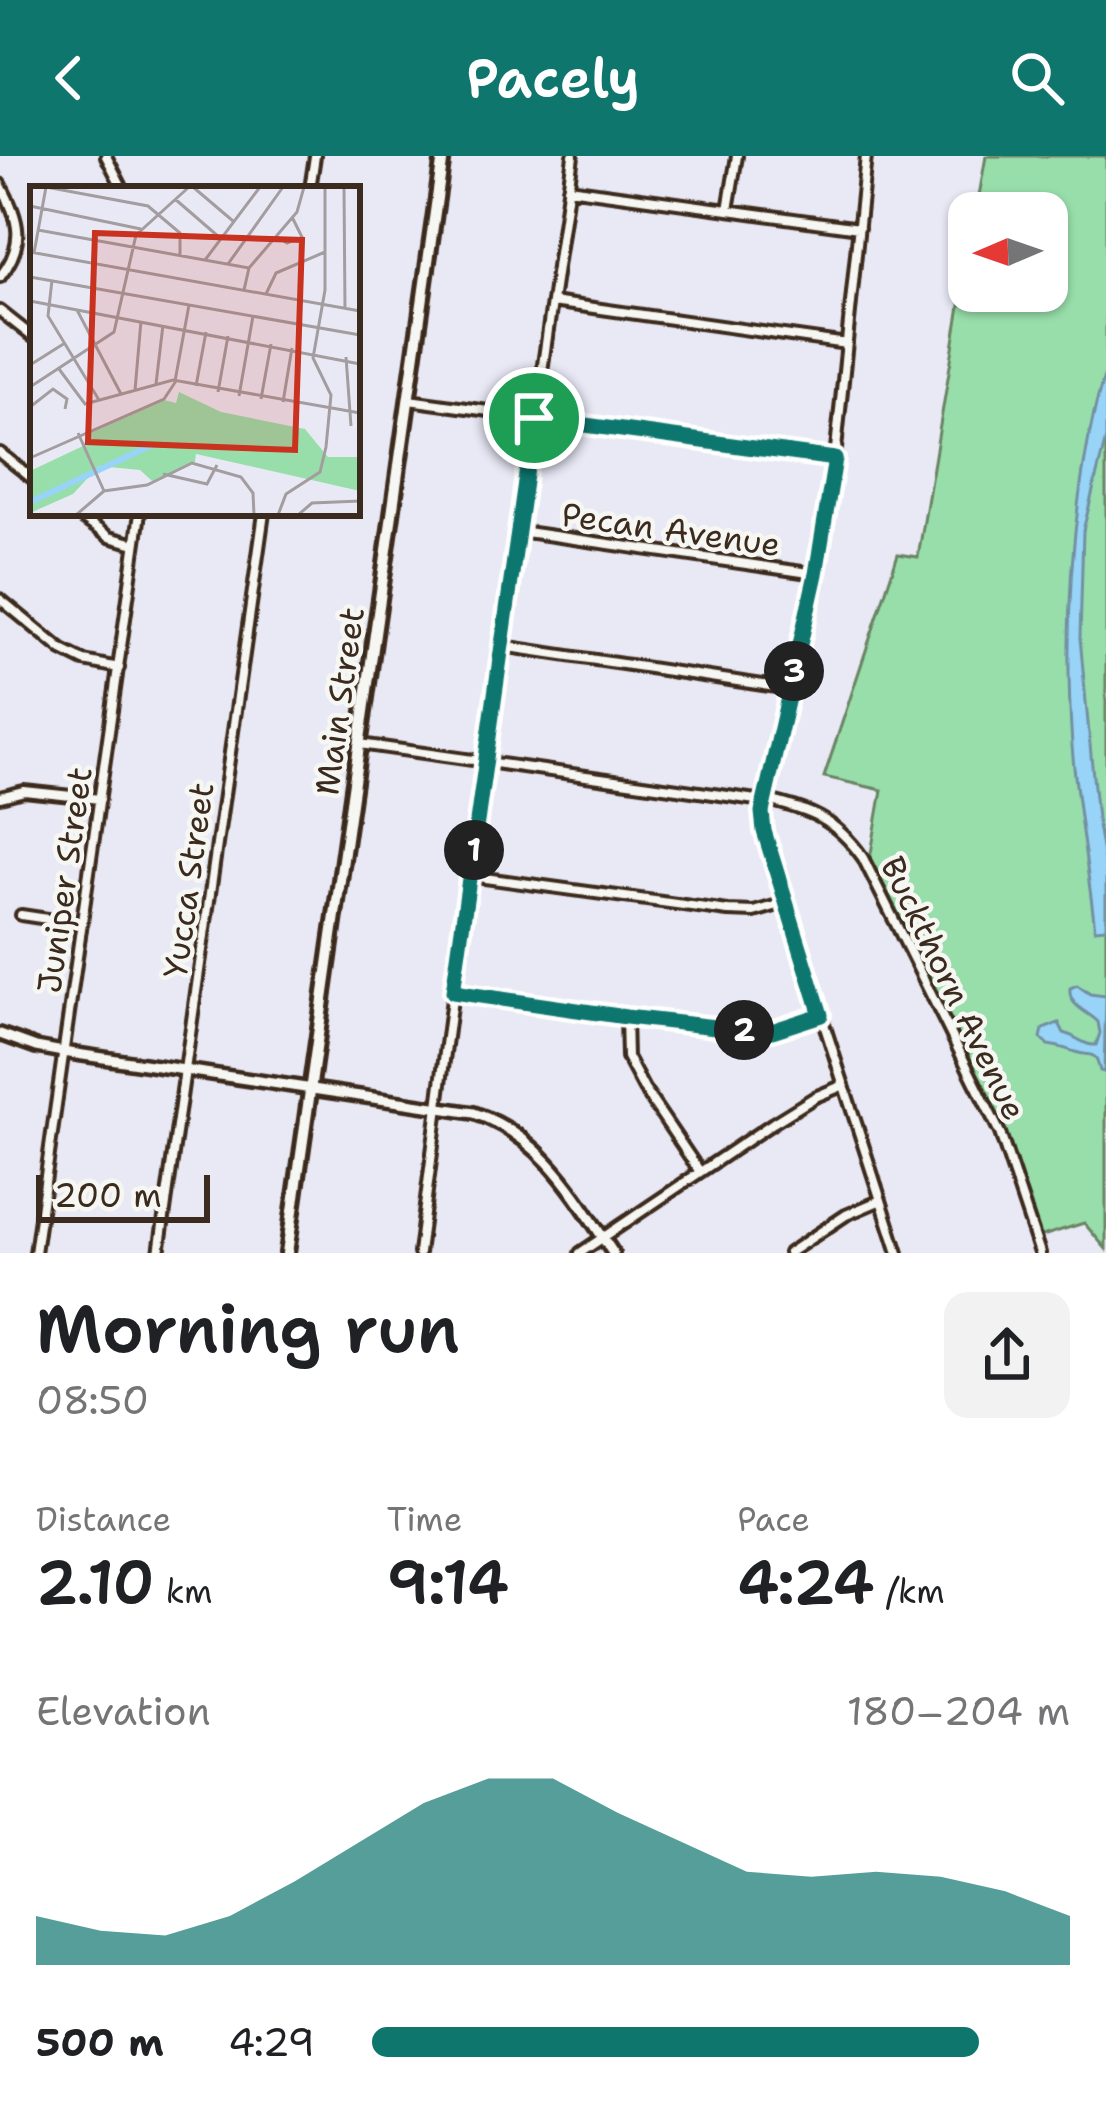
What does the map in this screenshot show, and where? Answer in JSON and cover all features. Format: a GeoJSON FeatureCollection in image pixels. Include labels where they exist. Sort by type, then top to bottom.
{"type":"FeatureCollection","features":[{"type":"Feature","properties":{"kind":"main road","name":"Main Street"},"geometry":{"type":"LineString","coordinates":[[287,1253],[443,156]]}},
{"type":"Feature","properties":{"kind":"street"},"geometry":{"type":"LineString","coordinates":[[106,156],[121,186]]}},
{"type":"Feature","properties":{"kind":"street"},"geometry":{"type":"LineString","coordinates":[[310,186],[314,156]]}},
{"type":"Feature","properties":{"kind":"street"},"geometry":{"type":"LineString","coordinates":[[419,1253],[573,156]]}},
{"type":"Feature","properties":{"kind":"street"},"geometry":{"type":"LineString","coordinates":[[728,210],[736,156]]}},
{"type":"Feature","properties":{"kind":"street"},"geometry":{"type":"LineString","coordinates":[[866,156],[835,459],[816,574],[764,800],[764,831],[898,1253]]}},
{"type":"Feature","properties":{"kind":"street"},"geometry":{"type":"LineString","coordinates":[[0,184],[14,214],[18,237],[15,254],[0,277]]}},
{"type":"Feature","properties":{"kind":"street"},"geometry":{"type":"LineString","coordinates":[[568,188],[859,228]]}},
{"type":"Feature","properties":{"kind":"street"},"geometry":{"type":"LineString","coordinates":[[552,302],[847,344]]}},
{"type":"Feature","properties":{"kind":"street"},"geometry":{"type":"LineString","coordinates":[[0,310],[30,335]]}},
{"type":"Feature","properties":{"kind":"street"},"geometry":{"type":"LineString","coordinates":[[409,400],[835,459]]}},
{"type":"Feature","properties":{"kind":"street"},"geometry":{"type":"LineString","coordinates":[[0,453],[30,477]]}},
{"type":"Feature","properties":{"kind":"street"},"geometry":{"type":"LineString","coordinates":[[79,516],[109,537],[135,544]]}},
{"type":"Feature","properties":{"kind":"street","name":"Juniper Street"},"geometry":{"type":"LineString","coordinates":[[35,1253],[140,516]]}},
{"type":"Feature","properties":{"kind":"street","name":"Yucca Street"},"geometry":{"type":"LineString","coordinates":[[159,1253],[264,516]]}},
{"type":"Feature","properties":{"kind":"street","name":"Pecan Avenue"},"geometry":{"type":"LineString","coordinates":[[519,531],[816,574]]}},
{"type":"Feature","properties":{"kind":"street"},"geometry":{"type":"LineString","coordinates":[[0,599],[62,650],[84,661],[119,668]]}},
{"type":"Feature","properties":{"kind":"street"},"geometry":{"type":"LineString","coordinates":[[502,646],[790,689]]}},
{"type":"Feature","properties":{"kind":"street","name":"Buckthorn Avenue"},"geometry":{"type":"LineString","coordinates":[[360,744],[764,800],[819,816],[838,829],[862,858],[1000,1133],[1040,1253]]}},
{"type":"Feature","properties":{"kind":"street"},"geometry":{"type":"LineString","coordinates":[[0,797],[24,790],[100,799]]}},
{"type":"Feature","properties":{"kind":"street"},"geometry":{"type":"LineString","coordinates":[[470,875],[728,911],[754,911],[785,903]]}},
{"type":"Feature","properties":{"kind":"street"},"geometry":{"type":"LineString","coordinates":[[21,915],[81,924]]}},
{"type":"Feature","properties":{"kind":"street"},"geometry":{"type":"LineString","coordinates":[[453,992],[751,1031],[772,1031],[821,1015]]}},
{"type":"Feature","properties":{"kind":"street"},"geometry":{"type":"LineString","coordinates":[[626,1017],[627,1058],[700,1172]]}},
{"type":"Feature","properties":{"kind":"street"},"geometry":{"type":"LineString","coordinates":[[0,1034],[63,1052],[488,1118],[530,1143],[553,1167],[613,1253]]}},
{"type":"Feature","properties":{"kind":"street"},"geometry":{"type":"LineString","coordinates":[[580,1253],[772,1123],[844,1085]]}},
{"type":"Feature","properties":{"kind":"street"},"geometry":{"type":"LineString","coordinates":[[789,1253],[846,1215],[880,1200]]}},
{"type":"Feature","properties":{"kind":"green space"},"geometry":{"type":"Polygon","coordinates":[[[986,156],[1106,156],[1106,1249],[1084,1223],[1039,1237],[1011,1148],[985,1088],[870,859],[882,790],[824,777],[898,554],[918,557],[959,312],[1068,312],[1068,192],[980,192],[986,156]]]}},
{"type":"Feature","properties":{"kind":"water"},"geometry":{"type":"Polygon","coordinates":[[[1106,370],[1106,438],[1083,531],[1080,638],[1106,872],[1106,928],[1095,929],[1072,746],[1069,645],[1077,511],[1106,370]]]}},
{"type":"Feature","properties":{"kind":"water"},"geometry":{"type":"Polygon","coordinates":[[[1077,985],[1090,994],[1106,996],[1104,1072],[1092,1055],[1048,1045],[1041,1038],[1043,1029],[1059,1023],[1064,1033],[1096,1045],[1098,1022],[1070,994],[1070,988],[1077,985]]]}},
{"type":"Feature","properties":{"kind":"route"},"geometry":{"type":"LineString","coordinates":[[534,418],[835,459],[816,574],[762,812],[821,1015],[772,1031],[751,1031],[453,992],[534,418]]}}]}
